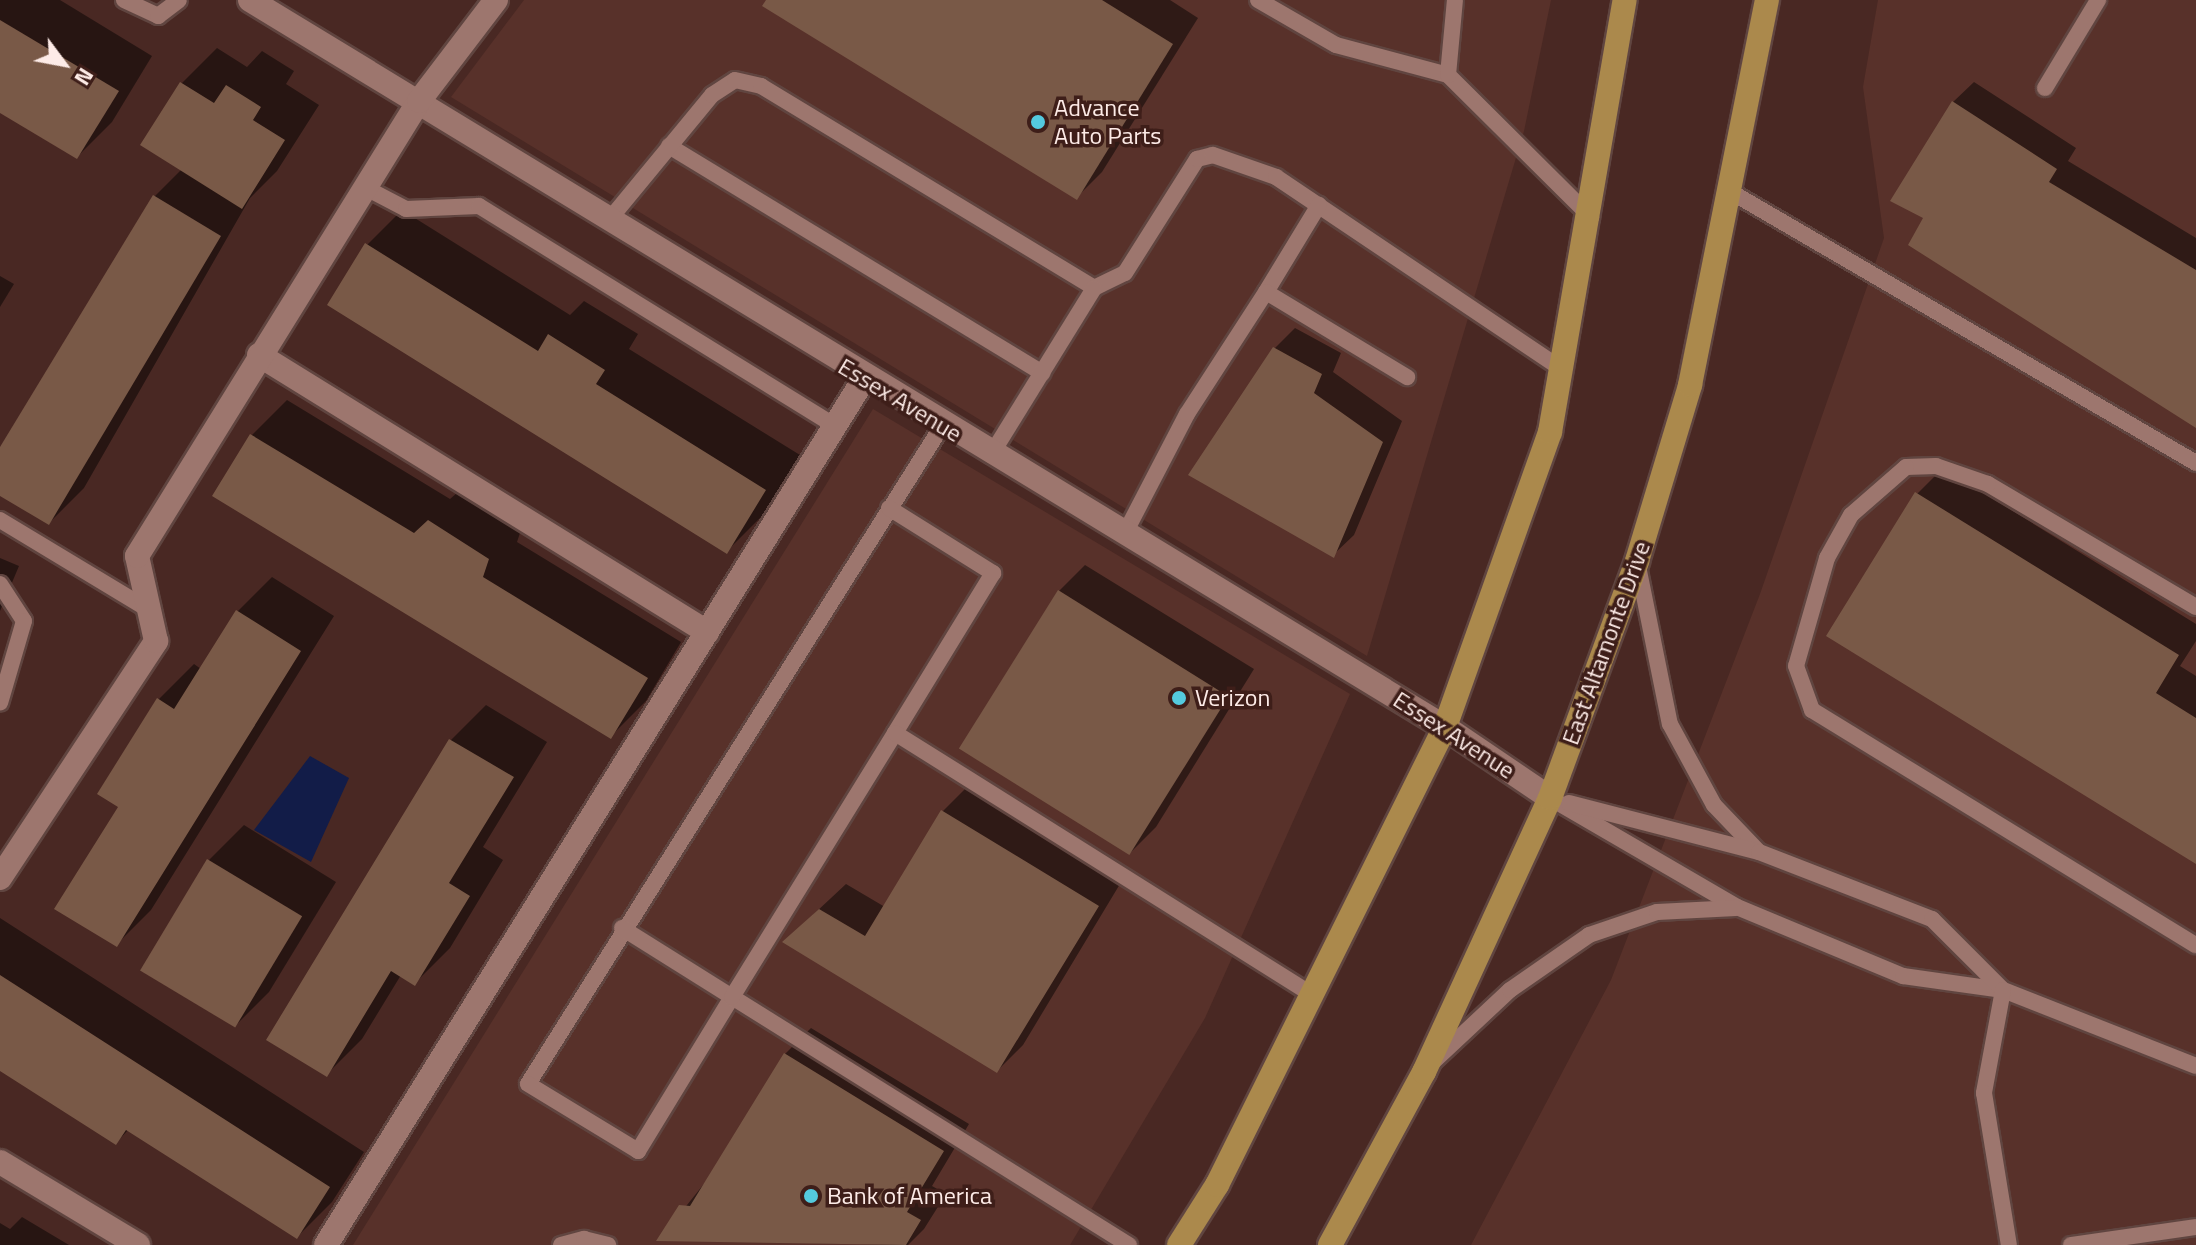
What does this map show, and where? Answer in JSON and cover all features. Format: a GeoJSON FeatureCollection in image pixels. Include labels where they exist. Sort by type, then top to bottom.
{"type":"FeatureCollection","features":[{"type":"Feature","properties":{"kind":"main road"},"geometry":{"type":"LineString","coordinates":[[1179,1245],[1312,995],[1445,727],[1550,432],[1591,217],[1625,0]]}},
{"type":"Feature","properties":{"kind":"main road","name":"East Altamonte Drive"},"geometry":{"type":"LineString","coordinates":[[1330,1245],[1424,1072],[1550,798],[1637,561],[1690,385],[1767,0]]}},
{"type":"Feature","properties":{"kind":"street","name":"Essex Avenue"},"geometry":{"type":"LineString","coordinates":[[250,0],[419,101],[864,379],[1445,727],[1550,798]]}},
{"type":"Feature","properties":{"kind":"street"},"geometry":{"type":"LineString","coordinates":[[0,878],[156,641],[137,556],[419,101],[496,0]]}},
{"type":"Feature","properties":{"kind":"street"},"geometry":{"type":"LineString","coordinates":[[259,355],[707,632]]}},
{"type":"Feature","properties":{"kind":"street"},"geometry":{"type":"LineString","coordinates":[[326,1245],[864,379]]}},
{"type":"Feature","properties":{"kind":"street"},"geometry":{"type":"LineString","coordinates":[[0,1162],[138,1245]]}},
{"type":"Feature","properties":{"kind":"lane"},"geometry":{"type":"LineString","coordinates":[[124,0],[158,16],[179,0]]}},
{"type":"Feature","properties":{"kind":"lane"},"geometry":{"type":"LineString","coordinates":[[1258,0],[1336,45],[1448,75],[1591,217]]}},
{"type":"Feature","properties":{"kind":"lane"},"geometry":{"type":"LineString","coordinates":[[1448,75],[1455,0]]}},
{"type":"Feature","properties":{"kind":"lane"},"geometry":{"type":"LineString","coordinates":[[2045,88],[2098,0]]}},
{"type":"Feature","properties":{"kind":"lane"},"geometry":{"type":"LineString","coordinates":[[609,220],[712,95],[735,80],[761,86],[1094,288]]}},
{"type":"Feature","properties":{"kind":"lane"},"geometry":{"type":"LineString","coordinates":[[669,146],[1042,373]]}},
{"type":"Feature","properties":{"kind":"lane"},"geometry":{"type":"LineString","coordinates":[[991,455],[1094,288],[1125,273],[1197,159],[1241,159],[1319,205],[1562,369]]}},
{"type":"Feature","properties":{"kind":"lane"},"geometry":{"type":"LineString","coordinates":[[364,187],[406,209],[479,206],[835,426]]}},
{"type":"Feature","properties":{"kind":"lane"},"geometry":{"type":"LineString","coordinates":[[1731,192],[2196,463]]}},
{"type":"Feature","properties":{"kind":"lane"},"geometry":{"type":"LineString","coordinates":[[1124,535],[1187,414],[1319,205]]}},
{"type":"Feature","properties":{"kind":"lane"},"geometry":{"type":"LineString","coordinates":[[1266,292],[1407,377]]}},
{"type":"Feature","properties":{"kind":"lane"},"geometry":{"type":"LineString","coordinates":[[889,508],[993,573],[638,1151],[528,1084],[622,928],[889,508],[942,426]]}},
{"type":"Feature","properties":{"kind":"lane"},"geometry":{"type":"LineString","coordinates":[[2196,607],[1988,484],[1936,466],[1906,467],[1851,515],[1827,558],[1796,666],[1812,710],[2196,945]]}},
{"type":"Feature","properties":{"kind":"lane"},"geometry":{"type":"LineString","coordinates":[[0,520],[149,610]]}},
{"type":"Feature","properties":{"kind":"lane"},"geometry":{"type":"LineString","coordinates":[[1637,561],[1670,724],[1714,805],[1759,852]]}},
{"type":"Feature","properties":{"kind":"lane"},"geometry":{"type":"LineString","coordinates":[[0,584],[24,621],[0,703]]}},
{"type":"Feature","properties":{"kind":"lane"},"geometry":{"type":"LineString","coordinates":[[895,733],[1312,995]]}},
{"type":"Feature","properties":{"kind":"lane"},"geometry":{"type":"LineString","coordinates":[[1550,798],[1759,852],[1932,919],[2003,990]]}},
{"type":"Feature","properties":{"kind":"lane"},"geometry":{"type":"LineString","coordinates":[[1550,798],[1737,907],[1903,976],[2003,990],[2196,1066]]}},
{"type":"Feature","properties":{"kind":"lane"},"geometry":{"type":"LineString","coordinates":[[1424,1072],[1510,990],[1589,935],[1657,912],[1737,907]]}},
{"type":"Feature","properties":{"kind":"lane"},"geometry":{"type":"LineString","coordinates":[[622,928],[1129,1245]]}},
{"type":"Feature","properties":{"kind":"lane"},"geometry":{"type":"LineString","coordinates":[[2003,990],[1984,1093],[2009,1245]]}},
{"type":"Feature","properties":{"kind":"lane"},"geometry":{"type":"LineString","coordinates":[[2071,1245],[2196,1227]]}},
{"type":"Feature","properties":{"kind":"lane"},"geometry":{"type":"LineString","coordinates":[[561,1245],[608,1245]]}},
{"type":"Feature","properties":{"kind":"shaded area"},"geometry":{"type":"Polygon","coordinates":[[[524,0],[1551,0],[1524,131],[1367,656],[451,97],[524,0]]]}},
{"type":"Feature","properties":{"kind":"shaded area"},"geometry":{"type":"Polygon","coordinates":[[[1878,0],[2196,0],[2196,1245],[1471,1245],[1611,980],[1760,594],[1884,238],[1863,87],[1878,0]]]}},
{"type":"Feature","properties":{"kind":"shaded area"},"geometry":{"type":"Polygon","coordinates":[[[873,409],[1350,694],[1205,1018],[1070,1245],[353,1245],[873,409]]]}},
{"type":"Feature","properties":{"kind":"water"},"geometry":{"type":"Polygon","coordinates":[[[310,756],[349,778],[311,862],[254,830],[310,756]]]}},
{"type":"Feature","properties":{"kind":"building","name":"Advance Auto Parts"},"geometry":{"type":"Polygon","coordinates":[[[766,0],[1102,0],[1173,44],[1077,200],[762,6],[766,0]]]}},
{"type":"Feature","properties":{"kind":"building"},"geometry":{"type":"Polygon","coordinates":[[[0,20],[119,91],[77,159],[0,113],[0,20]]]}},
{"type":"Feature","properties":{"kind":"building"},"geometry":{"type":"Polygon","coordinates":[[[180,82],[214,103],[226,85],[261,107],[253,120],[285,140],[242,209],[140,145],[180,82]]]}},
{"type":"Feature","properties":{"kind":"building"},"geometry":{"type":"Polygon","coordinates":[[[1952,101],[2057,169],[2049,182],[2196,270],[2196,428],[1908,245],[1923,218],[1890,201],[1952,101]]]}},
{"type":"Feature","properties":{"kind":"building"},"geometry":{"type":"Polygon","coordinates":[[[153,195],[221,236],[49,525],[0,496],[0,447],[153,195]]]}},
{"type":"Feature","properties":{"kind":"building"},"geometry":{"type":"Polygon","coordinates":[[[365,243],[538,351],[548,334],[605,370],[596,384],[766,490],[727,554],[327,305],[365,243]]]}},
{"type":"Feature","properties":{"kind":"building"},"geometry":{"type":"Polygon","coordinates":[[[1273,347],[1322,374],[1314,393],[1383,442],[1334,558],[1188,475],[1273,347]]]}},
{"type":"Feature","properties":{"kind":"building"},"geometry":{"type":"Polygon","coordinates":[[[250,434],[414,533],[428,520],[489,559],[483,577],[648,678],[611,739],[212,496],[250,434]]]}},
{"type":"Feature","properties":{"kind":"building"},"geometry":{"type":"Polygon","coordinates":[[[1915,492],[2179,655],[2156,693],[2196,718],[2196,864],[1826,636],[1915,492]]]}},
{"type":"Feature","properties":{"kind":"building"},"geometry":{"type":"Polygon","coordinates":[[[1058,590],[1228,697],[1129,855],[959,749],[1058,590]]]}},
{"type":"Feature","properties":{"kind":"building"},"geometry":{"type":"Polygon","coordinates":[[[236,610],[301,651],[117,947],[54,909],[118,807],[97,794],[157,698],[174,709],[236,610]]]}},
{"type":"Feature","properties":{"kind":"building"},"geometry":{"type":"Polygon","coordinates":[[[449,739],[514,777],[449,883],[470,896],[415,986],[391,971],[327,1077],[266,1040],[449,739]]]}},
{"type":"Feature","properties":{"kind":"building"},"geometry":{"type":"Polygon","coordinates":[[[941,810],[1099,906],[997,1073],[782,942],[819,909],[865,936],[941,810]]]}},
{"type":"Feature","properties":{"kind":"building"},"geometry":{"type":"Polygon","coordinates":[[[207,859],[302,916],[235,1028],[140,970],[207,859]]]}},
{"type":"Feature","properties":{"kind":"building"},"geometry":{"type":"Polygon","coordinates":[[[0,975],[330,1187],[297,1239],[126,1130],[116,1145],[0,1071],[0,975]]]}},
{"type":"Feature","properties":{"kind":"building"},"geometry":{"type":"Polygon","coordinates":[[[784,1053],[944,1151],[907,1212],[921,1220],[906,1245],[656,1241],[679,1205],[690,1206],[784,1053]]]}},
{"type":"Feature","properties":{"kind":"place","name":"Advance Auto Parts"},"geometry":{"type":"Point","coordinates":[1038,122]}},
{"type":"Feature","properties":{"kind":"place","name":"Verizon"},"geometry":{"type":"Point","coordinates":[1179,698]}},
{"type":"Feature","properties":{"kind":"place","name":"Bank of America"},"geometry":{"type":"Point","coordinates":[811,1196]}}]}
